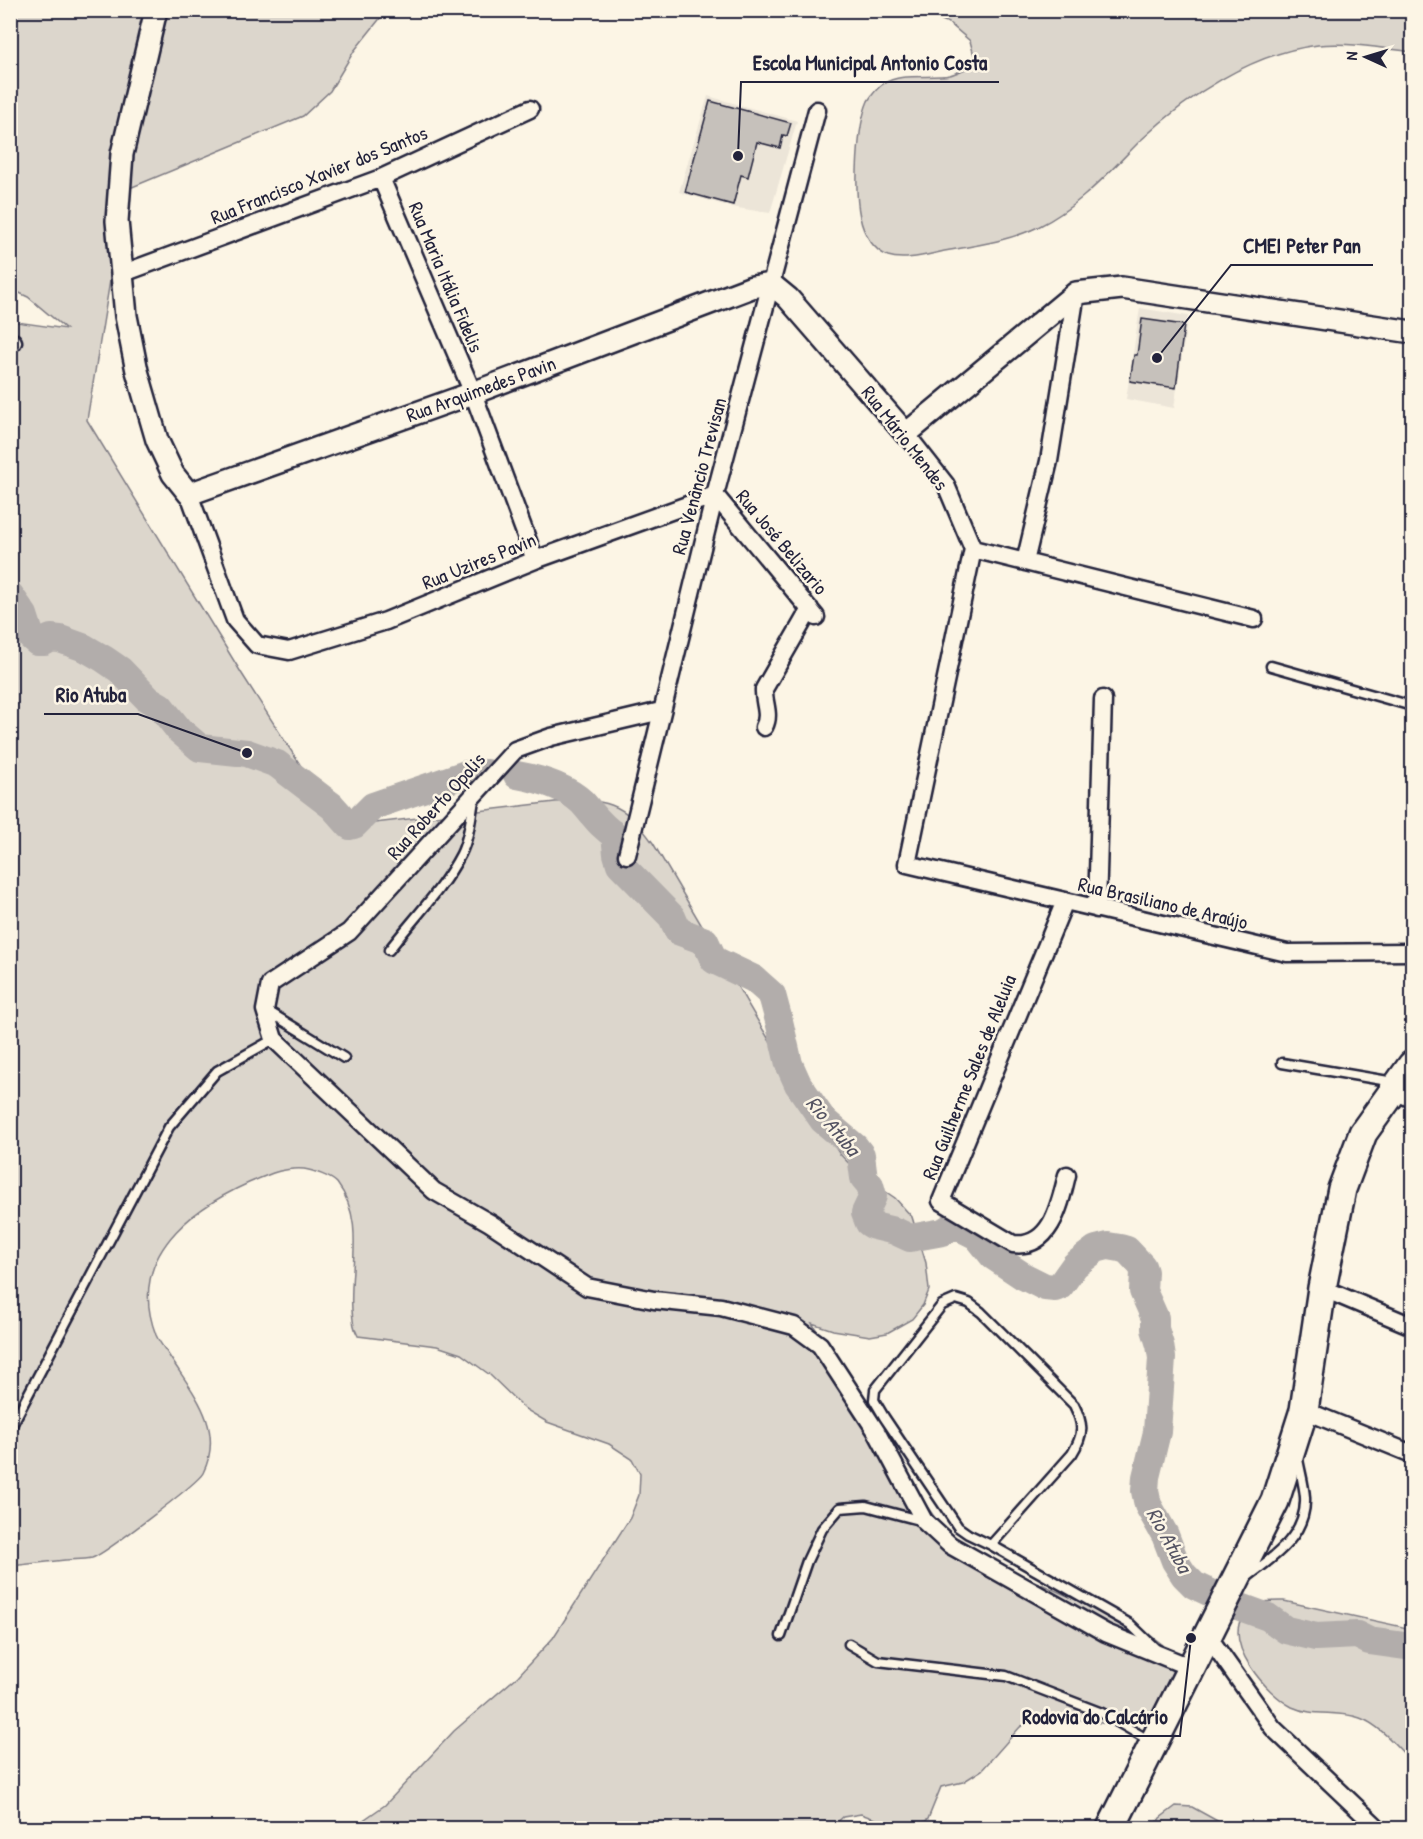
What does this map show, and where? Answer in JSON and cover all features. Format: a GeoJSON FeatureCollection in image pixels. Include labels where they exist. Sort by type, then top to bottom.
{"type":"FeatureCollection","features":[{"type":"Feature","properties":{"kind":"main road"},"geometry":{"type":"LineString","coordinates":[[1111,1828],[1275,1501],[1304,1410],[1322,1288],[1342,1189],[1363,1133],[1405,1084]]}},
{"type":"Feature","properties":{"kind":"street"},"geometry":{"type":"LineString","coordinates":[[156,10],[122,154],[117,221],[126,316],[137,371],[157,440],[173,474],[189,494]]}},
{"type":"Feature","properties":{"kind":"street","name":"Rua Francisco Xavier dos Santos"},"geometry":{"type":"LineString","coordinates":[[121,274],[381,178],[530,109]]}},
{"type":"Feature","properties":{"kind":"street","name":"Rua Venâncio Trevisan"},"geometry":{"type":"LineString","coordinates":[[627,855],[715,495],[817,110]]}},
{"type":"Feature","properties":{"kind":"street","name":"Rua Maria Itália Fidelis"},"geometry":{"type":"LineString","coordinates":[[381,178],[473,393],[535,560]]}},
{"type":"Feature","properties":{"kind":"street","name":"Rua Arquimedes Pavin"},"geometry":{"type":"LineString","coordinates":[[189,494],[473,393],[752,287],[771,284]]}},
{"type":"Feature","properties":{"kind":"street","name":"Rua Mário Mendes"},"geometry":{"type":"LineString","coordinates":[[771,284],[788,298],[906,434],[946,485],[973,549]]}},
{"type":"Feature","properties":{"kind":"street"},"geometry":{"type":"LineString","coordinates":[[906,434],[1076,294],[1122,288],[1413,332]]}},
{"type":"Feature","properties":{"kind":"street"},"geometry":{"type":"LineString","coordinates":[[1025,562],[1049,460],[1076,294]]}},
{"type":"Feature","properties":{"kind":"street","name":"Rua Uzires Pavin"},"geometry":{"type":"LineString","coordinates":[[189,494],[235,620],[257,645],[289,651],[386,621],[535,560],[715,495]]}},
{"type":"Feature","properties":{"kind":"street","name":"Rua José Belizario"},"geometry":{"type":"LineString","coordinates":[[715,495],[813,613],[764,689],[768,716],[764,727]]}},
{"type":"Feature","properties":{"kind":"street"},"geometry":{"type":"LineString","coordinates":[[973,549],[1254,619]]}},
{"type":"Feature","properties":{"kind":"street","name":"Rua Brasiliano de Araújo"},"geometry":{"type":"LineString","coordinates":[[973,549],[907,864],[1287,953],[1413,952]]}},
{"type":"Feature","properties":{"kind":"street"},"geometry":{"type":"LineString","coordinates":[[1097,909],[1103,699]]}},
{"type":"Feature","properties":{"kind":"street","name":"Rua Roberto Opolis"},"geometry":{"type":"LineString","coordinates":[[265,1010],[270,984],[349,932],[515,750],[551,737],[662,711]]}},
{"type":"Feature","properties":{"kind":"street","name":"Rua Guilherme Sales de Aleluia"},"geometry":{"type":"LineString","coordinates":[[1065,901],[941,1201],[1013,1244],[1025,1245],[1041,1237],[1057,1214],[1067,1175]]}},
{"type":"Feature","properties":{"kind":"street"},"geometry":{"type":"LineString","coordinates":[[265,1010],[274,1039],[434,1191],[490,1223],[587,1287],[654,1300],[721,1307],[795,1326],[820,1345],[876,1431],[924,1521],[950,1545],[1106,1633],[1192,1668]]}},
{"type":"Feature","properties":{"kind":"street"},"geometry":{"type":"LineString","coordinates":[[1322,1288],[1413,1326]]}},
{"type":"Feature","properties":{"kind":"street"},"geometry":{"type":"LineString","coordinates":[[1304,1410],[1413,1454]]}},
{"type":"Feature","properties":{"kind":"street"},"geometry":{"type":"LineString","coordinates":[[1208,1636],[1273,1728],[1378,1828]]}},
{"type":"Feature","properties":{"kind":"lane"},"geometry":{"type":"LineString","coordinates":[[1271,666],[1413,706]]}},
{"type":"Feature","properties":{"kind":"lane"},"geometry":{"type":"LineString","coordinates":[[389,950],[443,882],[462,852],[476,793]]}},
{"type":"Feature","properties":{"kind":"lane"},"geometry":{"type":"LineString","coordinates":[[265,1010],[344,1058]]}},
{"type":"Feature","properties":{"kind":"lane"},"geometry":{"type":"LineString","coordinates":[[10,1429],[169,1127],[217,1071],[274,1039]]}},
{"type":"Feature","properties":{"kind":"lane"},"geometry":{"type":"LineString","coordinates":[[1282,1063],[1405,1084]]}},
{"type":"Feature","properties":{"kind":"lane"},"geometry":{"type":"LineString","coordinates":[[991,1545],[1072,1454],[1081,1439],[1082,1420],[1074,1405],[981,1312],[969,1303],[956,1299],[942,1305],[928,1322],[874,1390],[874,1400],[958,1527],[1130,1624],[1162,1656]]}},
{"type":"Feature","properties":{"kind":"lane"},"geometry":{"type":"LineString","coordinates":[[782,1636],[807,1561],[822,1529],[840,1508],[866,1506],[924,1521]]}},
{"type":"Feature","properties":{"kind":"lane"},"geometry":{"type":"LineString","coordinates":[[849,1644],[878,1661],[1006,1676],[1102,1713],[1155,1743]]}},
{"type":"Feature","properties":{"kind":"shaded area"},"geometry":{"type":"Polygon","coordinates":[[[11,11],[386,11],[354,51],[330,91],[303,116],[125,190],[87,420],[242,674],[340,827],[555,802],[588,801],[601,802],[622,810],[642,829],[653,843],[808,1106],[839,1153],[857,1172],[895,1198],[912,1217],[926,1263],[929,1290],[923,1305],[912,1319],[887,1333],[870,1336],[833,1330],[812,1323],[919,1495],[935,1518],[954,1538],[988,1560],[1143,1630],[1163,1645],[1173,1670],[1161,1703],[1142,1721],[1108,1724],[1054,1716],[1033,1719],[1020,1727],[982,1770],[963,1782],[941,1787],[928,1819],[918,1827],[900,1828],[861,1814],[843,1817],[831,1828],[352,1828],[385,1805],[454,1731],[518,1676],[553,1638],[630,1518],[639,1495],[640,1474],[632,1459],[609,1444],[547,1422],[525,1409],[490,1375],[461,1354],[437,1346],[358,1336],[352,1310],[354,1229],[351,1213],[346,1198],[337,1183],[322,1174],[304,1169],[273,1173],[221,1197],[197,1213],[176,1232],[160,1253],[151,1277],[149,1304],[156,1335],[195,1396],[208,1425],[209,1456],[203,1473],[150,1518],[92,1558],[11,1566],[10,321],[66,329],[28,297],[11,289],[11,11]]]}},
{"type":"Feature","properties":{"kind":"shaded area"},"geometry":{"type":"Polygon","coordinates":[[[920,11],[1412,11],[1412,52],[1330,44],[1293,50],[1269,57],[1223,79],[1180,107],[1141,140],[1080,199],[1053,219],[1006,239],[919,256],[895,258],[888,256],[873,245],[866,235],[860,217],[857,191],[858,158],[861,126],[868,101],[879,87],[890,80],[950,75],[971,67],[975,59],[970,41],[949,23],[920,11]]]}},
{"type":"Feature","properties":{"kind":"shaded area"},"geometry":{"type":"Polygon","coordinates":[[[708,96],[797,121],[770,213],[731,207],[679,192],[708,96]]]}},
{"type":"Feature","properties":{"kind":"shaded area"},"geometry":{"type":"Polygon","coordinates":[[[1140,308],[1188,316],[1174,408],[1126,399],[1140,308]]]}},
{"type":"Feature","properties":{"kind":"shaded area"},"geometry":{"type":"Polygon","coordinates":[[[1284,1601],[1412,1629],[1412,1762],[1388,1737],[1367,1721],[1343,1714],[1308,1712],[1292,1707],[1260,1680],[1243,1654],[1239,1640],[1239,1627],[1243,1615],[1251,1606],[1261,1602],[1284,1601]]]}},
{"type":"Feature","properties":{"kind":"shaded area"},"geometry":{"type":"Polygon","coordinates":[[[1176,1806],[1192,1807],[1230,1828],[1154,1828],[1160,1818],[1176,1806]]]}},
{"type":"Feature","properties":{"kind":"building"},"geometry":{"type":"Polygon","coordinates":[[[710,101],[791,123],[787,136],[783,135],[780,148],[757,142],[748,177],[741,175],[733,205],[685,192],[710,101]]]}},
{"type":"Feature","properties":{"kind":"building"},"geometry":{"type":"Polygon","coordinates":[[[1142,319],[1184,325],[1176,388],[1130,381],[1134,355],[1137,355],[1142,319]]]}},
{"type":"Feature","properties":{"kind":"waterway","name":"Rio Atuba"},"geometry":{"type":"LineString","coordinates":[[10,595],[24,615],[31,637],[37,642],[44,642],[51,638],[60,639],[85,648],[104,659],[120,670],[148,699],[160,706],[179,730],[200,748],[247,753],[277,764],[332,806],[350,826],[354,825],[373,806],[466,774],[487,773]]}},
{"type":"Feature","properties":{"kind":"waterway","name":"Rio Atuba"},"geometry":{"type":"LineString","coordinates":[[517,775],[560,787],[582,802],[601,824],[615,835],[620,864],[672,917],[678,931],[705,941],[714,960],[754,979],[772,995],[789,1064],[798,1084],[823,1120],[855,1147],[861,1155],[864,1178],[870,1185],[873,1196],[865,1213],[869,1223],[910,1238],[943,1232],[957,1223],[957,1226],[977,1236],[993,1256],[1023,1276],[1045,1287],[1060,1286],[1075,1265],[1096,1249],[1108,1246],[1127,1250],[1142,1266],[1143,1291],[1155,1318],[1155,1329],[1162,1358],[1157,1432],[1146,1477],[1145,1491],[1148,1505],[1184,1575],[1194,1585],[1213,1594]]}},
{"type":"Feature","properties":{"kind":"waterway","name":"Rio Atuba"},"geometry":{"type":"LineString","coordinates":[[1235,1605],[1268,1617],[1286,1630],[1316,1637],[1357,1635],[1369,1641],[1412,1647]]}},
{"type":"Feature","properties":{"kind":"place","name":"Escola Municipal Antonio Costa"},"geometry":{"type":"Point","coordinates":[738,156]}},
{"type":"Feature","properties":{"kind":"place","name":"CMEI Peter Pan"},"geometry":{"type":"Point","coordinates":[1157,358]}},
{"type":"Feature","properties":{"kind":"place","name":"Rio Atuba"},"geometry":{"type":"Point","coordinates":[247,753]}},
{"type":"Feature","properties":{"kind":"place","name":"Rodovia do Calcário"},"geometry":{"type":"Point","coordinates":[1191,1638]}}]}
